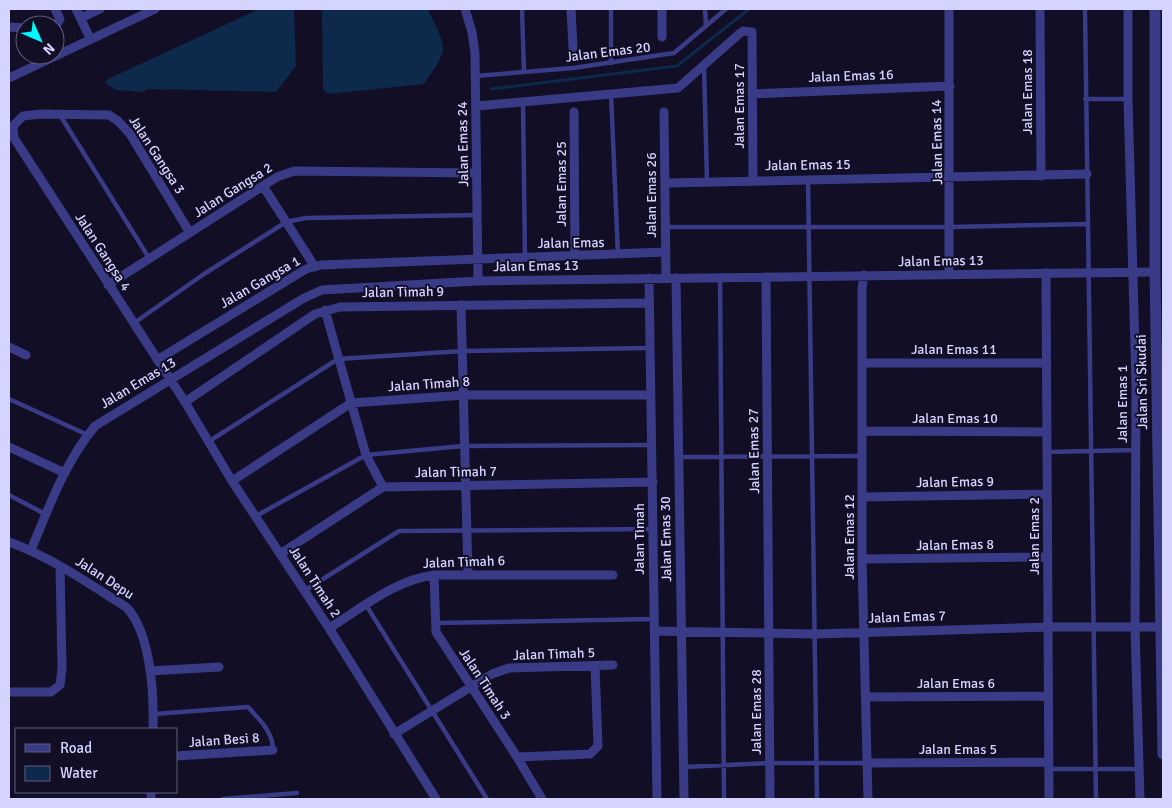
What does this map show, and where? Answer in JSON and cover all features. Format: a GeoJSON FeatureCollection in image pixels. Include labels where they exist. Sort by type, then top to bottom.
{"type":"FeatureCollection","features":[{"type":"Feature","properties":{"kind":"street"},"geometry":{"type":"LineString","coordinates":[[76,9],[90,38]]}},
{"type":"Feature","properties":{"kind":"street"},"geometry":{"type":"LineString","coordinates":[[81,18],[100,9]]}},
{"type":"Feature","properties":{"kind":"street"},"geometry":{"type":"LineString","coordinates":[[9,78],[90,38],[155,9]]}},
{"type":"Feature","properties":{"kind":"street","name":"Jalan Emas 24"},"geometry":{"type":"LineString","coordinates":[[465,9],[472,32],[476,76],[478,281]]}},
{"type":"Feature","properties":{"kind":"street"},"geometry":{"type":"LineString","coordinates":[[571,9],[572,48]]}},
{"type":"Feature","properties":{"kind":"street"},"geometry":{"type":"LineString","coordinates":[[662,9],[662,37]]}},
{"type":"Feature","properties":{"kind":"street","name":"Jalan Emas 14"},"geometry":{"type":"LineString","coordinates":[[949,9],[951,177],[949,274]]}},
{"type":"Feature","properties":{"kind":"street","name":"Jalan Emas 18"},"geometry":{"type":"LineString","coordinates":[[1040,9],[1040,176]]}},
{"type":"Feature","properties":{"kind":"street","name":"Jalan Emas 1"},"geometry":{"type":"LineString","coordinates":[[1128,9],[1128,99],[1133,272],[1135,627],[1140,799]]}},
{"type":"Feature","properties":{"kind":"street","name":"Jalan Sri Skudai"},"geometry":{"type":"LineString","coordinates":[[1155,9],[1160,101],[1155,272],[1160,411],[1163,754]]}},
{"type":"Feature","properties":{"kind":"street","name":"Jalan Emas 17"},"geometry":{"type":"LineString","coordinates":[[704,66],[743,31],[752,32],[753,180]]}},
{"type":"Feature","properties":{"kind":"street"},"geometry":{"type":"LineString","coordinates":[[477,106],[678,88],[704,66]]}},
{"type":"Feature","properties":{"kind":"street","name":"Jalan Emas 16"},"geometry":{"type":"LineString","coordinates":[[752,94],[950,86]]}},
{"type":"Feature","properties":{"kind":"street","name":"Jalan Emas 25"},"geometry":{"type":"LineString","coordinates":[[574,112],[575,257]]}},
{"type":"Feature","properties":{"kind":"street","name":"Jalan Emas 26"},"geometry":{"type":"LineString","coordinates":[[664,112],[666,278]]}},
{"type":"Feature","properties":{"kind":"street","name":"Jalan Gangsa 3"},"geometry":{"type":"LineString","coordinates":[[14,138],[13,126],[23,116],[60,114],[109,115],[118,121],[130,134],[190,233]]}},
{"type":"Feature","properties":{"kind":"street","name":"Jalan Gangsa 4"},"geometry":{"type":"LineString","coordinates":[[14,138],[171,380]]}},
{"type":"Feature","properties":{"kind":"street","name":"Jalan Gangsa 2"},"geometry":{"type":"LineString","coordinates":[[108,285],[263,186],[294,171],[477,173]]}},
{"type":"Feature","properties":{"kind":"street"},"geometry":{"type":"LineString","coordinates":[[951,177],[1087,174]]}},
{"type":"Feature","properties":{"kind":"street","name":"Jalan Emas 15"},"geometry":{"type":"LineString","coordinates":[[666,183],[951,177]]}},
{"type":"Feature","properties":{"kind":"street"},"geometry":{"type":"LineString","coordinates":[[263,186],[314,267]]}},
{"type":"Feature","properties":{"kind":"street","name":"Jalan Emas"},"geometry":{"type":"LineString","coordinates":[[478,260],[618,256],[665,252]]}},
{"type":"Feature","properties":{"kind":"street","name":"Jalan Gangsa 1"},"geometry":{"type":"LineString","coordinates":[[157,360],[306,269],[314,267],[478,260]]}},
{"type":"Feature","properties":{"kind":"street","name":"Jalan Emas 13"},"geometry":{"type":"LineString","coordinates":[[31,550],[65,473],[88,434],[95,426],[304,298],[322,290],[478,281],[1155,272]]}},
{"type":"Feature","properties":{"kind":"street","name":"Jalan Emas 2"},"geometry":{"type":"LineString","coordinates":[[1046,273],[1049,799]]}},
{"type":"Feature","properties":{"kind":"street","name":"Jalan Emas 12"},"geometry":{"type":"LineString","coordinates":[[864,276],[862,288],[862,559],[868,799]]}},
{"type":"Feature","properties":{"kind":"street","name":"Jalan Emas 27"},"geometry":{"type":"LineString","coordinates":[[766,277],[770,630]]}},
{"type":"Feature","properties":{"kind":"street","name":"Jalan Timah"},"geometry":{"type":"LineString","coordinates":[[649,278],[657,799]]}},
{"type":"Feature","properties":{"kind":"street","name":"Jalan Emas 30"},"geometry":{"type":"LineString","coordinates":[[676,278],[684,799]]}},
{"type":"Feature","properties":{"kind":"street","name":"Jalan Timah 9"},"geometry":{"type":"LineString","coordinates":[[185,402],[315,314],[325,310],[340,307],[649,303]]}},
{"type":"Feature","properties":{"kind":"street"},"geometry":{"type":"LineString","coordinates":[[461,305],[465,395],[464,486],[468,576]]}},
{"type":"Feature","properties":{"kind":"street"},"geometry":{"type":"LineString","coordinates":[[280,554],[383,487],[366,455],[325,310]]}},
{"type":"Feature","properties":{"kind":"street"},"geometry":{"type":"LineString","coordinates":[[9,347],[26,355]]}},
{"type":"Feature","properties":{"kind":"street","name":"Jalan Emas 11"},"geometry":{"type":"LineString","coordinates":[[862,363],[1047,363]]}},
{"type":"Feature","properties":{"kind":"street","name":"Jalan Timah 2"},"geometry":{"type":"LineString","coordinates":[[171,380],[232,481],[329,628],[436,799]]}},
{"type":"Feature","properties":{"kind":"street","name":"Jalan Timah 8"},"geometry":{"type":"LineString","coordinates":[[232,481],[351,403],[465,395],[651,395]]}},
{"type":"Feature","properties":{"kind":"street","name":"Jalan Emas 10"},"geometry":{"type":"LineString","coordinates":[[862,431],[1047,432]]}},
{"type":"Feature","properties":{"kind":"street"},"geometry":{"type":"LineString","coordinates":[[9,447],[65,473]]}},
{"type":"Feature","properties":{"kind":"street","name":"Jalan Timah 7"},"geometry":{"type":"LineString","coordinates":[[383,487],[653,482]]}},
{"type":"Feature","properties":{"kind":"street","name":"Jalan Emas 9"},"geometry":{"type":"LineString","coordinates":[[863,497],[1047,494]]}},
{"type":"Feature","properties":{"kind":"street","name":"Jalan Depu"},"geometry":{"type":"LineString","coordinates":[[9,542],[31,550],[60,566],[126,607],[133,614],[142,638],[150,672],[154,714],[153,728]]}},
{"type":"Feature","properties":{"kind":"street","name":"Jalan Emas 8"},"geometry":{"type":"LineString","coordinates":[[862,559],[1048,557]]}},
{"type":"Feature","properties":{"kind":"street"},"geometry":{"type":"LineString","coordinates":[[9,692],[55,691],[61,682],[60,566]]}},
{"type":"Feature","properties":{"kind":"street","name":"Jalan Timah 6"},"geometry":{"type":"LineString","coordinates":[[329,628],[403,582],[434,575],[614,576]]}},
{"type":"Feature","properties":{"kind":"street","name":"Jalan Timah 3"},"geometry":{"type":"LineString","coordinates":[[434,575],[434,623],[440,640],[542,799]]}},
{"type":"Feature","properties":{"kind":"street","name":"Jalan Emas 7"},"geometry":{"type":"LineString","coordinates":[[654,631],[723,632],[770,630],[815,634],[1048,627],[1135,627],[1161,624]]}},
{"type":"Feature","properties":{"kind":"street","name":"Jalan Emas 28"},"geometry":{"type":"LineString","coordinates":[[770,630],[770,799]]}},
{"type":"Feature","properties":{"kind":"street","name":"Jalan Timah 5"},"geometry":{"type":"LineString","coordinates":[[394,734],[492,674],[509,668],[613,665]]}},
{"type":"Feature","properties":{"kind":"street"},"geometry":{"type":"LineString","coordinates":[[517,758],[590,754],[598,746],[596,666]]}},
{"type":"Feature","properties":{"kind":"street"},"geometry":{"type":"LineString","coordinates":[[150,672],[219,667]]}},
{"type":"Feature","properties":{"kind":"street","name":"Jalan Emas 6"},"geometry":{"type":"LineString","coordinates":[[866,697],[1047,696]]}},
{"type":"Feature","properties":{"kind":"street","name":"Jalan Besi 8"},"geometry":{"type":"LineString","coordinates":[[178,756],[273,750]]}},
{"type":"Feature","properties":{"kind":"street","name":"Jalan Emas 5"},"geometry":{"type":"LineString","coordinates":[[868,763],[1049,766]]}},
{"type":"Feature","properties":{"kind":"lane"},"geometry":{"type":"LineString","coordinates":[[522,9],[524,72]]}},
{"type":"Feature","properties":{"kind":"lane"},"geometry":{"type":"LineString","coordinates":[[611,9],[612,63]]}},
{"type":"Feature","properties":{"kind":"lane"},"geometry":{"type":"LineString","coordinates":[[705,9],[706,26]]}},
{"type":"Feature","properties":{"kind":"lane","name":"Jalan Emas 20"},"geometry":{"type":"LineString","coordinates":[[476,76],[612,63],[674,53],[726,9]]}},
{"type":"Feature","properties":{"kind":"lane"},"geometry":{"type":"LineString","coordinates":[[1085,9],[1096,799]]}},
{"type":"Feature","properties":{"kind":"lane"},"geometry":{"type":"LineString","coordinates":[[704,66],[707,181]]}},
{"type":"Feature","properties":{"kind":"lane"},"geometry":{"type":"LineString","coordinates":[[611,94],[618,256]]}},
{"type":"Feature","properties":{"kind":"lane"},"geometry":{"type":"LineString","coordinates":[[1085,99],[1128,99]]}},
{"type":"Feature","properties":{"kind":"lane"},"geometry":{"type":"LineString","coordinates":[[523,102],[525,258]]}},
{"type":"Feature","properties":{"kind":"lane"},"geometry":{"type":"LineString","coordinates":[[60,114],[148,258]]}},
{"type":"Feature","properties":{"kind":"lane"},"geometry":{"type":"LineString","coordinates":[[808,179],[817,799]]}},
{"type":"Feature","properties":{"kind":"lane"},"geometry":{"type":"LineString","coordinates":[[133,324],[204,274],[286,222],[306,218],[478,215]]}},
{"type":"Feature","properties":{"kind":"lane"},"geometry":{"type":"LineString","coordinates":[[666,227],[950,227],[1088,224]]}},
{"type":"Feature","properties":{"kind":"lane"},"geometry":{"type":"LineString","coordinates":[[720,277],[724,799]]}},
{"type":"Feature","properties":{"kind":"lane"},"geometry":{"type":"LineString","coordinates":[[208,442],[338,359],[463,351],[651,348]]}},
{"type":"Feature","properties":{"kind":"lane"},"geometry":{"type":"LineString","coordinates":[[9,399],[88,434]]}},
{"type":"Feature","properties":{"kind":"lane"},"geometry":{"type":"LineString","coordinates":[[256,516],[366,455],[464,446],[652,445]]}},
{"type":"Feature","properties":{"kind":"lane"},"geometry":{"type":"LineString","coordinates":[[1047,452],[1135,450]]}},
{"type":"Feature","properties":{"kind":"lane"},"geometry":{"type":"LineString","coordinates":[[679,457],[767,455],[862,456]]}},
{"type":"Feature","properties":{"kind":"lane"},"geometry":{"type":"LineString","coordinates":[[9,496],[46,515]]}},
{"type":"Feature","properties":{"kind":"lane"},"geometry":{"type":"LineString","coordinates":[[304,591],[399,532],[653,529]]}},
{"type":"Feature","properties":{"kind":"lane"},"geometry":{"type":"LineString","coordinates":[[366,605],[487,799]]}},
{"type":"Feature","properties":{"kind":"lane"},"geometry":{"type":"LineString","coordinates":[[434,623],[654,619]]}},
{"type":"Feature","properties":{"kind":"lane"},"geometry":{"type":"LineString","coordinates":[[154,714],[248,707],[273,741],[273,750]]}},
{"type":"Feature","properties":{"kind":"lane"},"geometry":{"type":"LineString","coordinates":[[684,767],[770,763],[868,763]]}},
{"type":"Feature","properties":{"kind":"lane"},"geometry":{"type":"LineString","coordinates":[[1049,766],[1096,770],[1139,769]]}},
{"type":"Feature","properties":{"kind":"lane"},"geometry":{"type":"LineString","coordinates":[[223,799],[297,793]]}},
{"type":"Feature","properties":{"kind":"water"},"geometry":{"type":"Polygon","coordinates":[[[259,9],[294,9],[296,66],[276,92],[148,89],[143,92],[116,90],[105,83],[108,79],[259,9]]]}},
{"type":"Feature","properties":{"kind":"water"},"geometry":{"type":"Polygon","coordinates":[[[322,9],[428,9],[442,40],[443,47],[439,62],[424,84],[328,94],[323,89],[322,9]]]}},
{"type":"Feature","properties":{"kind":"waterway"},"geometry":{"type":"LineString","coordinates":[[491,89],[677,66],[749,9]]}}]}
